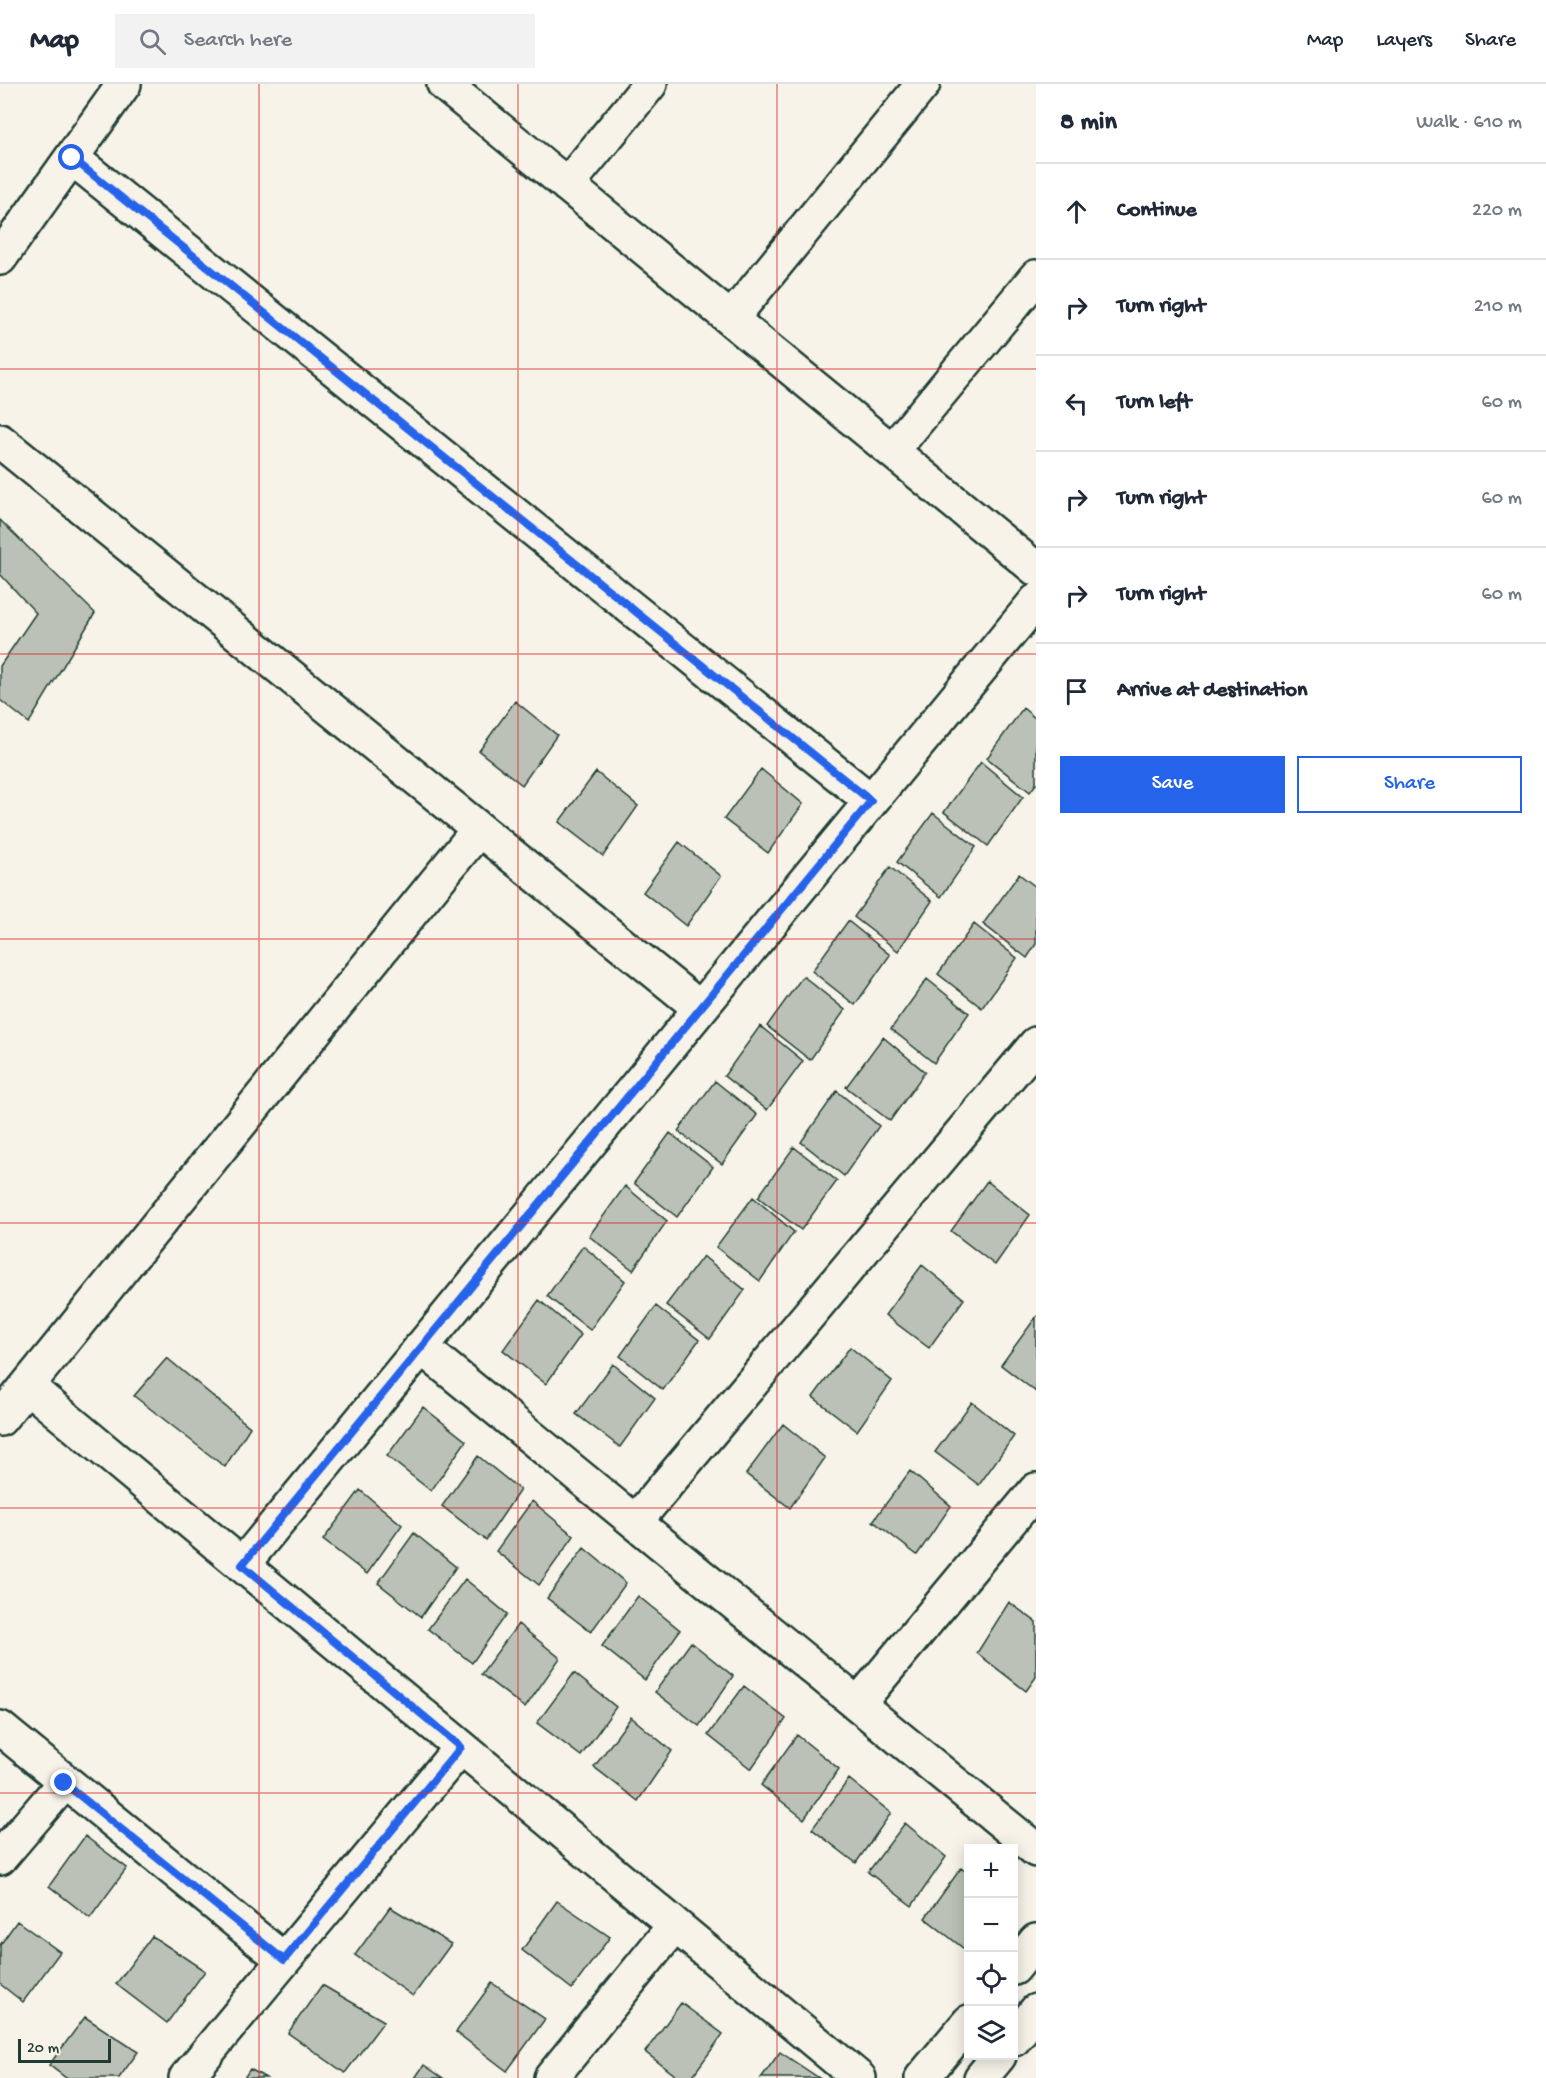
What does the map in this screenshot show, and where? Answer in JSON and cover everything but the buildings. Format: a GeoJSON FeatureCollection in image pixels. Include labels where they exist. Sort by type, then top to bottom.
{"type":"FeatureCollection","features":[{"type":"Feature","properties":{"kind":"street"},"geometry":{"type":"LineString","coordinates":[[0,258],[124,84]]}},
{"type":"Feature","properties":{"kind":"street"},"geometry":{"type":"LineString","coordinates":[[444,84],[1036,569]]}},
{"type":"Feature","properties":{"kind":"street"},"geometry":{"type":"LineString","coordinates":[[567,185],[650,84]]}},
{"type":"Feature","properties":{"kind":"street"},"geometry":{"type":"LineString","coordinates":[[731,319],[923,84]]}},
{"type":"Feature","properties":{"kind":"street"},"geometry":{"type":"LineString","coordinates":[[72,158],[871,801]]}},
{"type":"Feature","properties":{"kind":"street"},"geometry":{"type":"LineString","coordinates":[[892,451],[1036,277]]}},
{"type":"Feature","properties":{"kind":"street"},"geometry":{"type":"LineString","coordinates":[[0,441],[700,1008]]}},
{"type":"Feature","properties":{"kind":"street"},"geometry":{"type":"LineString","coordinates":[[242,1565],[1036,601]]}},
{"type":"Feature","properties":{"kind":"street"},"geometry":{"type":"LineString","coordinates":[[0,1419],[479,829]]}},
{"type":"Feature","properties":{"kind":"street"},"geometry":{"type":"LineString","coordinates":[[635,1522],[1036,1044]]}},
{"type":"Feature","properties":{"kind":"street"},"geometry":{"type":"LineString","coordinates":[[421,1347],[1036,1850]]}},
{"type":"Feature","properties":{"kind":"street"},"geometry":{"type":"LineString","coordinates":[[27,1386],[859,2078]]}},
{"type":"Feature","properties":{"kind":"street"},"geometry":{"type":"LineString","coordinates":[[858,1704],[1036,1490]]}},
{"type":"Feature","properties":{"kind":"street"},"geometry":{"type":"LineString","coordinates":[[0,1728],[64,1783],[284,1960]]}},
{"type":"Feature","properties":{"kind":"street"},"geometry":{"type":"LineString","coordinates":[[186,2078],[461,1747]]}},
{"type":"Feature","properties":{"kind":"street"},"geometry":{"type":"LineString","coordinates":[[0,1858],[64,1783]]}},
{"type":"Feature","properties":{"kind":"street"},"geometry":{"type":"LineString","coordinates":[[551,2078],[675,1925]]}},
{"type":"Feature","properties":{"kind":"street"},"geometry":{"type":"LineString","coordinates":[[1018,1963],[1036,1941]]}},
{"type":"Feature","properties":{"kind":"street"},"geometry":{"type":"LineString","coordinates":[[1018,2033],[1036,2011]]}},
{"type":"Feature","properties":{"kind":"street"},"geometry":{"type":"LineString","coordinates":[[922,2078],[964,2028]]}},
{"type":"Feature","properties":{"kind":"street"},"geometry":{"type":"LineString","coordinates":[[981,2078],[995,2060]]}},
{"type":"Feature","properties":{"kind":"route"},"geometry":{"type":"LineString","coordinates":[[64,1783],[284,1960],[461,1747],[242,1565],[871,801],[72,158]]}}]}
